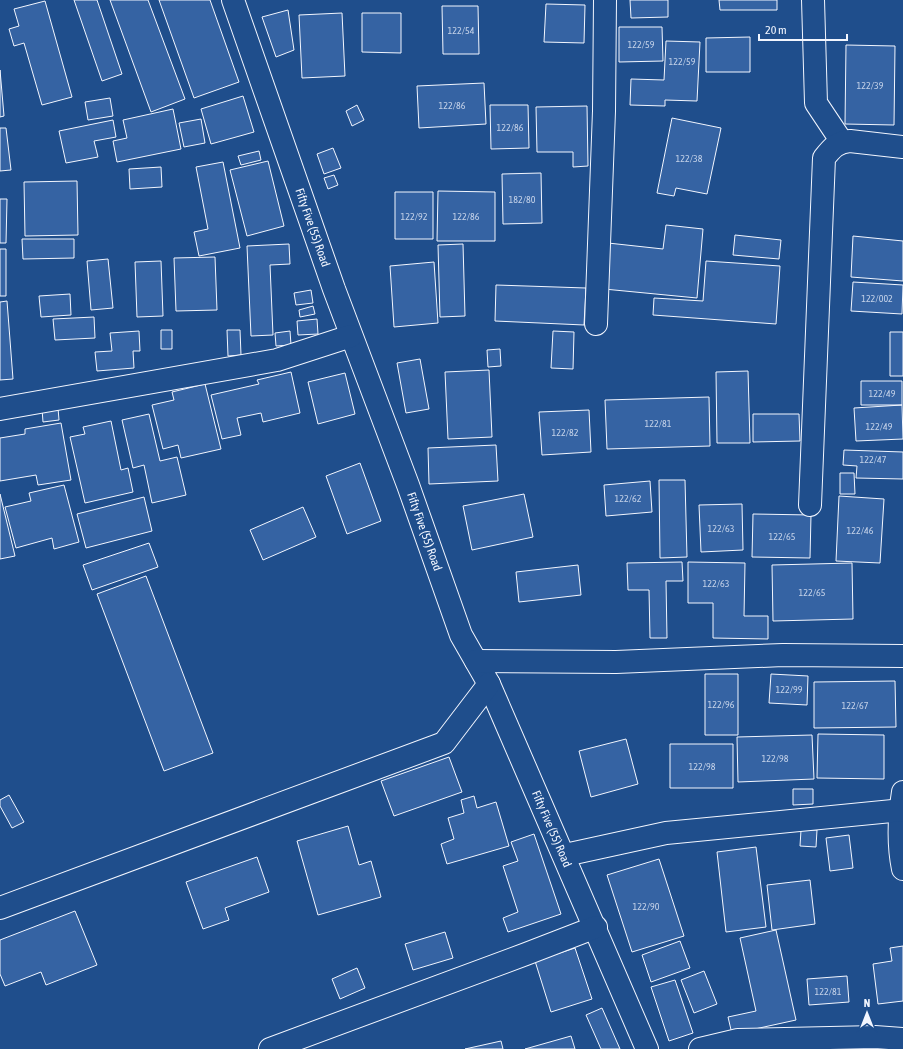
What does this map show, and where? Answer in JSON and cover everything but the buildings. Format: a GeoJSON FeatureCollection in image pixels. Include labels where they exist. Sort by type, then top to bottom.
{"type":"FeatureCollection","features":[{"type":"Feature","properties":{"kind":"street","name":"Fifty Five (55) Road"},"geometry":{"type":"LineString","coordinates":[[234,0],[252,56],[351,336],[361,357],[461,635],[489,684],[529,778],[596,927],[647,1049]]}},
{"type":"Feature","properties":{"kind":"street"},"geometry":{"type":"LineString","coordinates":[[596,324],[604,111],[605,0]]}},
{"type":"Feature","properties":{"kind":"street"},"geometry":{"type":"LineString","coordinates":[[814,0],[816,103],[842,142]]}},
{"type":"Feature","properties":{"kind":"street"},"geometry":{"type":"LineString","coordinates":[[810,505],[824,158],[833,146],[842,142],[850,141],[903,147]]}},
{"type":"Feature","properties":{"kind":"street"},"geometry":{"type":"LineString","coordinates":[[0,409],[277,360],[351,336]]}},
{"type":"Feature","properties":{"kind":"street"},"geometry":{"type":"LineString","coordinates":[[476,661],[616,662],[782,655],[903,656]]}},
{"type":"Feature","properties":{"kind":"street"},"geometry":{"type":"LineString","coordinates":[[0,908],[444,743],[489,684]]}},
{"type":"Feature","properties":{"kind":"street"},"geometry":{"type":"LineString","coordinates":[[564,855],[666,833],[902,804],[900,856],[903,868]]}},
{"type":"Feature","properties":{"kind":"street"},"geometry":{"type":"LineString","coordinates":[[270,1049],[596,927]]}},
{"type":"Feature","properties":{"kind":"street"},"geometry":{"type":"LineString","coordinates":[[700,1049],[738,1040],[875,1037],[903,1039]]}}]}
